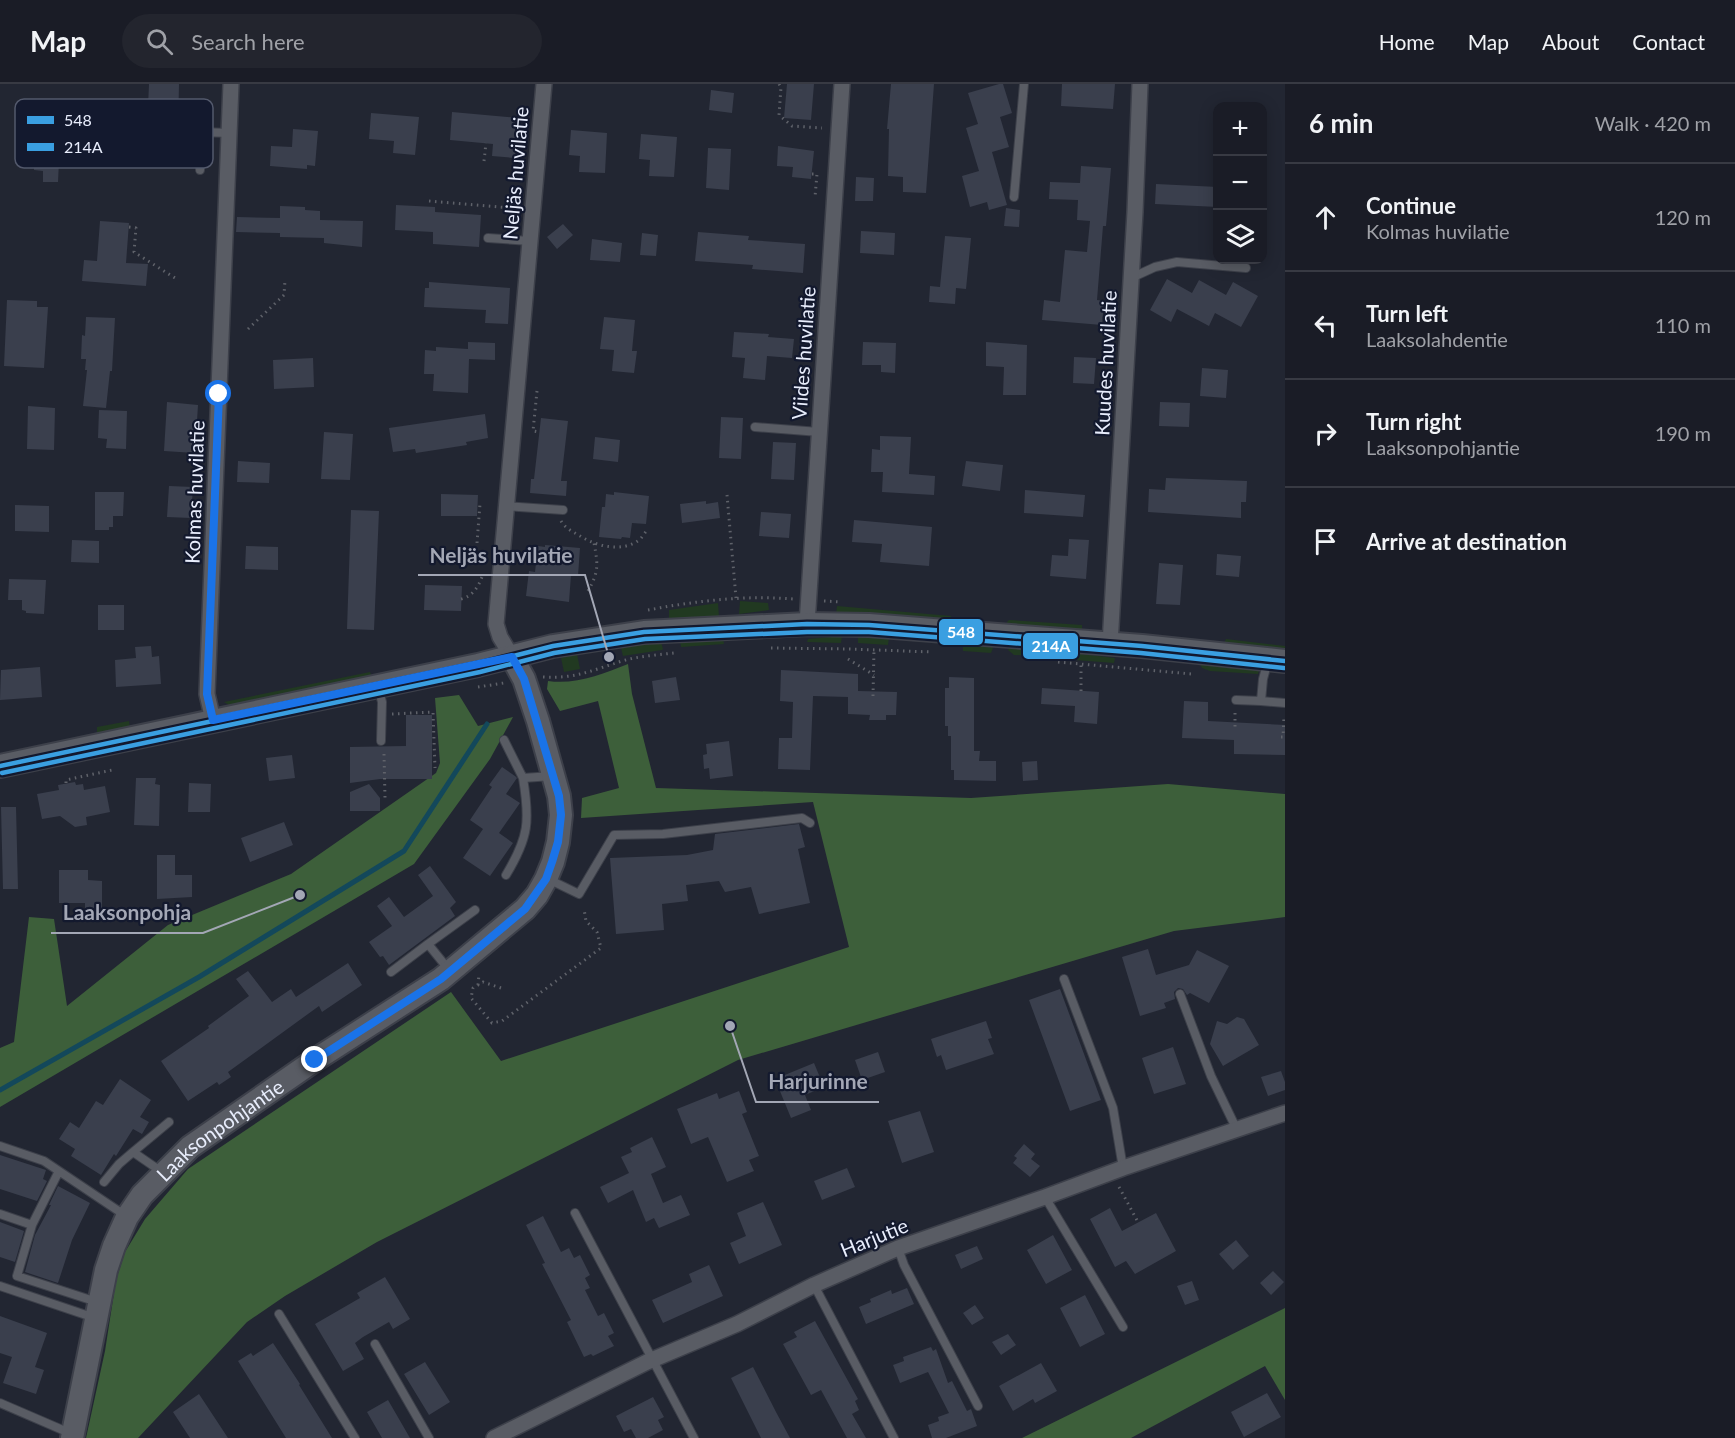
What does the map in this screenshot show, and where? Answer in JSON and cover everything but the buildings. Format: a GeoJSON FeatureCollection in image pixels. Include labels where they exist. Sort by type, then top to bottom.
{"type":"FeatureCollection","features":[{"type":"Feature","properties":{"kind":"street","name":"Kolmas huvilatie"},"geometry":{"type":"LineString","coordinates":[[213,720],[207,694],[231,84]]}},
{"type":"Feature","properties":{"kind":"street","name":"Neljäs huvilatie"},"geometry":{"type":"LineString","coordinates":[[512,657],[496,624],[544,84]]}},
{"type":"Feature","properties":{"kind":"street","name":"Viides huvilatie"},"geometry":{"type":"LineString","coordinates":[[807,624],[842,84]]}},
{"type":"Feature","properties":{"kind":"street","name":"Kuudes huvilatie"},"geometry":{"type":"LineString","coordinates":[[1110,644],[1140,84]]}},
{"type":"Feature","properties":{"kind":"street"},"geometry":{"type":"LineString","coordinates":[[0,766],[512,657],[553,646],[644,632],[807,624],[869,625],[1277,660]]}},
{"type":"Feature","properties":{"kind":"street","name":"Laaksonpohjantie"},"geometry":{"type":"LineString","coordinates":[[73,1436],[97,1310],[111,1254],[128,1217],[142,1195],[190,1147],[315,1060],[450,971],[525,909],[546,879],[558,842],[561,815],[559,796],[524,679],[512,657]]}},
{"type":"Feature","properties":{"kind":"street","name":"Harjutie"},"geometry":{"type":"LineString","coordinates":[[494,1438],[654,1359],[737,1324],[814,1285],[898,1248],[1285,1113]]}},
{"type":"Feature","properties":{"kind":"lane"},"geometry":{"type":"LineString","coordinates":[[1014,197],[1024,84]]}},
{"type":"Feature","properties":{"kind":"lane"},"geometry":{"type":"LineString","coordinates":[[213,132],[229,133]]}},
{"type":"Feature","properties":{"kind":"lane"},"geometry":{"type":"LineString","coordinates":[[488,238],[530,241]]}},
{"type":"Feature","properties":{"kind":"lane"},"geometry":{"type":"LineString","coordinates":[[1131,278],[1155,267],[1177,262],[1245,268]]}},
{"type":"Feature","properties":{"kind":"lane"},"geometry":{"type":"LineString","coordinates":[[755,427],[819,432]]}},
{"type":"Feature","properties":{"kind":"lane"},"geometry":{"type":"LineString","coordinates":[[506,506],[563,510]]}},
{"type":"Feature","properties":{"kind":"lane"},"geometry":{"type":"LineString","coordinates":[[1262,701],[1263,679],[1277,660]]}},
{"type":"Feature","properties":{"kind":"lane"},"geometry":{"type":"LineString","coordinates":[[377,686],[382,702],[381,741]]}},
{"type":"Feature","properties":{"kind":"lane"},"geometry":{"type":"LineString","coordinates":[[1236,700],[1285,703]]}},
{"type":"Feature","properties":{"kind":"lane"},"geometry":{"type":"LineString","coordinates":[[504,740],[523,778],[527,808],[526,837],[506,875]]}},
{"type":"Feature","properties":{"kind":"lane"},"geometry":{"type":"LineString","coordinates":[[523,778],[553,775]]}},
{"type":"Feature","properties":{"kind":"lane"},"geometry":{"type":"LineString","coordinates":[[546,879],[579,894],[614,835],[663,834],[802,818],[810,823]]}},
{"type":"Feature","properties":{"kind":"lane"},"geometry":{"type":"LineString","coordinates":[[391,972],[475,910]]}},
{"type":"Feature","properties":{"kind":"lane"},"geometry":{"type":"LineString","coordinates":[[428,944],[450,971]]}},
{"type":"Feature","properties":{"kind":"lane"},"geometry":{"type":"LineString","coordinates":[[1064,979],[1113,1108],[1117,1170]]}},
{"type":"Feature","properties":{"kind":"lane"},"geometry":{"type":"LineString","coordinates":[[1180,994],[1211,1076],[1237,1130]]}},
{"type":"Feature","properties":{"kind":"lane"},"geometry":{"type":"LineString","coordinates":[[104,1182],[119,1164],[169,1122]]}},
{"type":"Feature","properties":{"kind":"lane"},"geometry":{"type":"LineString","coordinates":[[0,1146],[44,1161],[128,1217]]}},
{"type":"Feature","properties":{"kind":"lane"},"geometry":{"type":"LineString","coordinates":[[133,1152],[163,1173]]}},
{"type":"Feature","properties":{"kind":"lane"},"geometry":{"type":"LineString","coordinates":[[59,1171],[32,1225],[17,1276],[97,1310]]}},
{"type":"Feature","properties":{"kind":"lane"},"geometry":{"type":"LineString","coordinates":[[1046,1197],[1123,1327]]}},
{"type":"Feature","properties":{"kind":"lane"},"geometry":{"type":"LineString","coordinates":[[575,1213],[694,1438]]}},
{"type":"Feature","properties":{"kind":"lane"},"geometry":{"type":"LineString","coordinates":[[0,1214],[32,1225]]}},
{"type":"Feature","properties":{"kind":"lane"},"geometry":{"type":"LineString","coordinates":[[898,1248],[904,1265],[978,1406]]}},
{"type":"Feature","properties":{"kind":"lane"},"geometry":{"type":"LineString","coordinates":[[814,1285],[894,1438]]}},
{"type":"Feature","properties":{"kind":"lane"},"geometry":{"type":"LineString","coordinates":[[0,1286],[97,1310]]}},
{"type":"Feature","properties":{"kind":"lane"},"geometry":{"type":"LineString","coordinates":[[279,1314],[355,1438]]}},
{"type":"Feature","properties":{"kind":"lane"},"geometry":{"type":"LineString","coordinates":[[375,1344],[429,1438]]}},
{"type":"Feature","properties":{"kind":"lane"},"geometry":{"type":"LineString","coordinates":[[0,1403],[73,1436]]}},
{"type":"Feature","properties":{"kind":"path"},"geometry":{"type":"LineString","coordinates":[[779,84],[781,87],[779,115],[792,126],[839,129]]}},
{"type":"Feature","properties":{"kind":"path"},"geometry":{"type":"LineString","coordinates":[[484,161],[486,143]]}},
{"type":"Feature","properties":{"kind":"path"},"geometry":{"type":"LineString","coordinates":[[812,174],[817,174],[815,196]]}},
{"type":"Feature","properties":{"kind":"path"},"geometry":{"type":"LineString","coordinates":[[429,201],[511,208],[509,239]]}},
{"type":"Feature","properties":{"kind":"path"},"geometry":{"type":"LineString","coordinates":[[129,227],[136,228],[134,252],[175,278]]}},
{"type":"Feature","properties":{"kind":"path"},"geometry":{"type":"LineString","coordinates":[[248,329],[284,295],[285,280]]}},
{"type":"Feature","properties":{"kind":"path"},"geometry":{"type":"LineString","coordinates":[[537,391],[533,431],[539,432]]}},
{"type":"Feature","properties":{"kind":"path"},"geometry":{"type":"LineString","coordinates":[[727,495],[736,598]]}},
{"type":"Feature","properties":{"kind":"path"},"geometry":{"type":"LineString","coordinates":[[477,543],[480,504]]}},
{"type":"Feature","properties":{"kind":"path"},"geometry":{"type":"LineString","coordinates":[[554,509],[564,526],[594,543],[607,547],[626,546],[639,540],[648,529]]}},
{"type":"Feature","properties":{"kind":"path"},"geometry":{"type":"LineString","coordinates":[[588,591],[597,576],[594,543]]}},
{"type":"Feature","properties":{"kind":"path"},"geometry":{"type":"LineString","coordinates":[[461,599],[468,597],[482,577]]}},
{"type":"Feature","properties":{"kind":"path"},"geometry":{"type":"LineString","coordinates":[[770,648],[937,653]]}},
{"type":"Feature","properties":{"kind":"path"},"geometry":{"type":"LineString","coordinates":[[873,696],[874,650]]}},
{"type":"Feature","properties":{"kind":"path"},"geometry":{"type":"LineString","coordinates":[[524,679],[541,676],[557,678],[581,675],[640,657],[675,653]]}},
{"type":"Feature","properties":{"kind":"path"},"geometry":{"type":"LineString","coordinates":[[848,659],[873,675]]}},
{"type":"Feature","properties":{"kind":"path"},"geometry":{"type":"LineString","coordinates":[[1050,661],[1202,674]]}},
{"type":"Feature","properties":{"kind":"path"},"geometry":{"type":"LineString","coordinates":[[1081,691],[1082,664]]}},
{"type":"Feature","properties":{"kind":"path"},"geometry":{"type":"LineString","coordinates":[[556,669],[557,678]]}},
{"type":"Feature","properties":{"kind":"path"},"geometry":{"type":"LineString","coordinates":[[1235,731],[1233,731],[1236,700]]}},
{"type":"Feature","properties":{"kind":"path"},"geometry":{"type":"LineString","coordinates":[[1283,737],[1285,703]]}},
{"type":"Feature","properties":{"kind":"path"},"geometry":{"type":"LineString","coordinates":[[382,714],[433,712],[435,768]]}},
{"type":"Feature","properties":{"kind":"path"},"geometry":{"type":"LineString","coordinates":[[381,741],[384,749],[385,798]]}},
{"type":"Feature","properties":{"kind":"path"},"geometry":{"type":"LineString","coordinates":[[66,783],[66,780],[112,770]]}},
{"type":"Feature","properties":{"kind":"path"},"geometry":{"type":"LineString","coordinates":[[501,988],[483,982],[473,988],[471,998],[492,1023],[502,1021],[601,948],[597,932],[586,921],[584,909]]}},
{"type":"Feature","properties":{"kind":"path"},"geometry":{"type":"LineString","coordinates":[[1117,1170],[1138,1222]]}},
{"type":"Feature","properties":{"kind":"green space"},"geometry":{"type":"Polygon","coordinates":[[[740,601],[768,603],[769,610],[739,614],[740,601]]]}},
{"type":"Feature","properties":{"kind":"green space"},"geometry":{"type":"Polygon","coordinates":[[[718,603],[719,617],[669,620],[669,610],[718,603]]]}},
{"type":"Feature","properties":{"kind":"green space"},"geometry":{"type":"Polygon","coordinates":[[[837,606],[951,616],[951,621],[836,615],[837,606]]]}},
{"type":"Feature","properties":{"kind":"green space"},"geometry":{"type":"Polygon","coordinates":[[[1009,620],[1082,625],[1082,632],[1007,626],[1009,620]]]}},
{"type":"Feature","properties":{"kind":"green space"},"geometry":{"type":"Polygon","coordinates":[[[842,636],[841,643],[807,642],[808,639],[842,636]]]}},
{"type":"Feature","properties":{"kind":"green space"},"geometry":{"type":"Polygon","coordinates":[[[858,636],[889,637],[888,645],[858,643],[858,636]]]}},
{"type":"Feature","properties":{"kind":"green space"},"geometry":{"type":"Polygon","coordinates":[[[723,639],[724,644],[681,647],[680,641],[723,639]]]}},
{"type":"Feature","properties":{"kind":"green space"},"geometry":{"type":"Polygon","coordinates":[[[1226,639],[1285,646],[1285,649],[1224,643],[1226,639]]]}},
{"type":"Feature","properties":{"kind":"green space"},"geometry":{"type":"Polygon","coordinates":[[[661,642],[662,650],[623,656],[621,648],[661,642]]]}},
{"type":"Feature","properties":{"kind":"green space"},"geometry":{"type":"Polygon","coordinates":[[[963,642],[992,645],[993,648],[991,653],[963,651],[963,642]]]}},
{"type":"Feature","properties":{"kind":"green space"},"geometry":{"type":"Polygon","coordinates":[[[1010,646],[1042,650],[1041,656],[1014,655],[1008,650],[1010,646]]]}},
{"type":"Feature","properties":{"kind":"green space"},"geometry":{"type":"Polygon","coordinates":[[[1057,651],[1115,658],[1114,663],[1075,660],[1057,656],[1057,651]]]}},
{"type":"Feature","properties":{"kind":"green space"},"geometry":{"type":"Polygon","coordinates":[[[577,654],[580,669],[564,672],[561,658],[577,654]]]}},
{"type":"Feature","properties":{"kind":"green space"},"geometry":{"type":"Polygon","coordinates":[[[1199,663],[1260,667],[1258,674],[1210,671],[1202,668],[1199,663]]]}},
{"type":"Feature","properties":{"kind":"green space"},"geometry":{"type":"Polygon","coordinates":[[[628,664],[632,694],[656,788],[971,798],[1168,784],[1285,794],[1285,917],[1174,931],[738,1060],[377,1242],[285,1296],[247,1322],[138,1438],[86,1438],[105,1351],[116,1280],[125,1252],[145,1219],[188,1169],[451,992],[501,1061],[849,947],[813,802],[581,818],[582,798],[619,788],[598,701],[560,711],[547,689],[548,681],[579,680],[628,664]]]}},
{"type":"Feature","properties":{"kind":"green space"},"geometry":{"type":"Polygon","coordinates":[[[370,672],[372,677],[231,706],[224,702],[370,672]]]}},
{"type":"Feature","properties":{"kind":"green space"},"geometry":{"type":"Polygon","coordinates":[[[459,695],[478,726],[513,717],[490,759],[414,864],[0,1107],[0,1048],[14,1042],[29,917],[54,919],[67,1006],[168,925],[291,874],[436,773],[440,763],[435,698],[459,695]]]}},
{"type":"Feature","properties":{"kind":"green space"},"geometry":{"type":"Polygon","coordinates":[[[129,721],[130,728],[97,735],[97,727],[129,721]]]}},
{"type":"Feature","properties":{"kind":"green space"},"geometry":{"type":"Polygon","coordinates":[[[1285,1308],[1285,1400],[1265,1366],[1131,1438],[1022,1438],[1285,1308]]]}},
{"type":"Feature","properties":{"kind":"waterway"},"geometry":{"type":"LineString","coordinates":[[0,1090],[199,977],[404,851],[487,724]]}},
{"type":"Feature","properties":{"kind":"transit line","name":"548"},"geometry":{"type":"LineString","coordinates":[[0,766],[478,665],[553,646],[644,632],[807,624],[869,625],[1142,646],[1285,661]]}},
{"type":"Feature","properties":{"kind":"transit line","name":"214A"},"geometry":{"type":"LineString","coordinates":[[2,773],[480,672],[554,653],[645,639],[807,632],[869,632],[1141,653],[1284,668]]}},
{"type":"Feature","properties":{"kind":"place","name":"Neljäs huvilatie"},"geometry":{"type":"Point","coordinates":[609,657]}},
{"type":"Feature","properties":{"kind":"place","name":"Laaksonpohja"},"geometry":{"type":"Point","coordinates":[300,895]}},
{"type":"Feature","properties":{"kind":"place","name":"Harjurinne"},"geometry":{"type":"Point","coordinates":[730,1026]}},
{"type":"Feature","properties":{"kind":"route"},"geometry":{"type":"LineString","coordinates":[[219,394],[207,694],[213,720],[512,657],[524,679],[559,796],[561,815],[558,842],[552,862],[537,895],[525,909],[441,979],[315,1060]]}}]}
